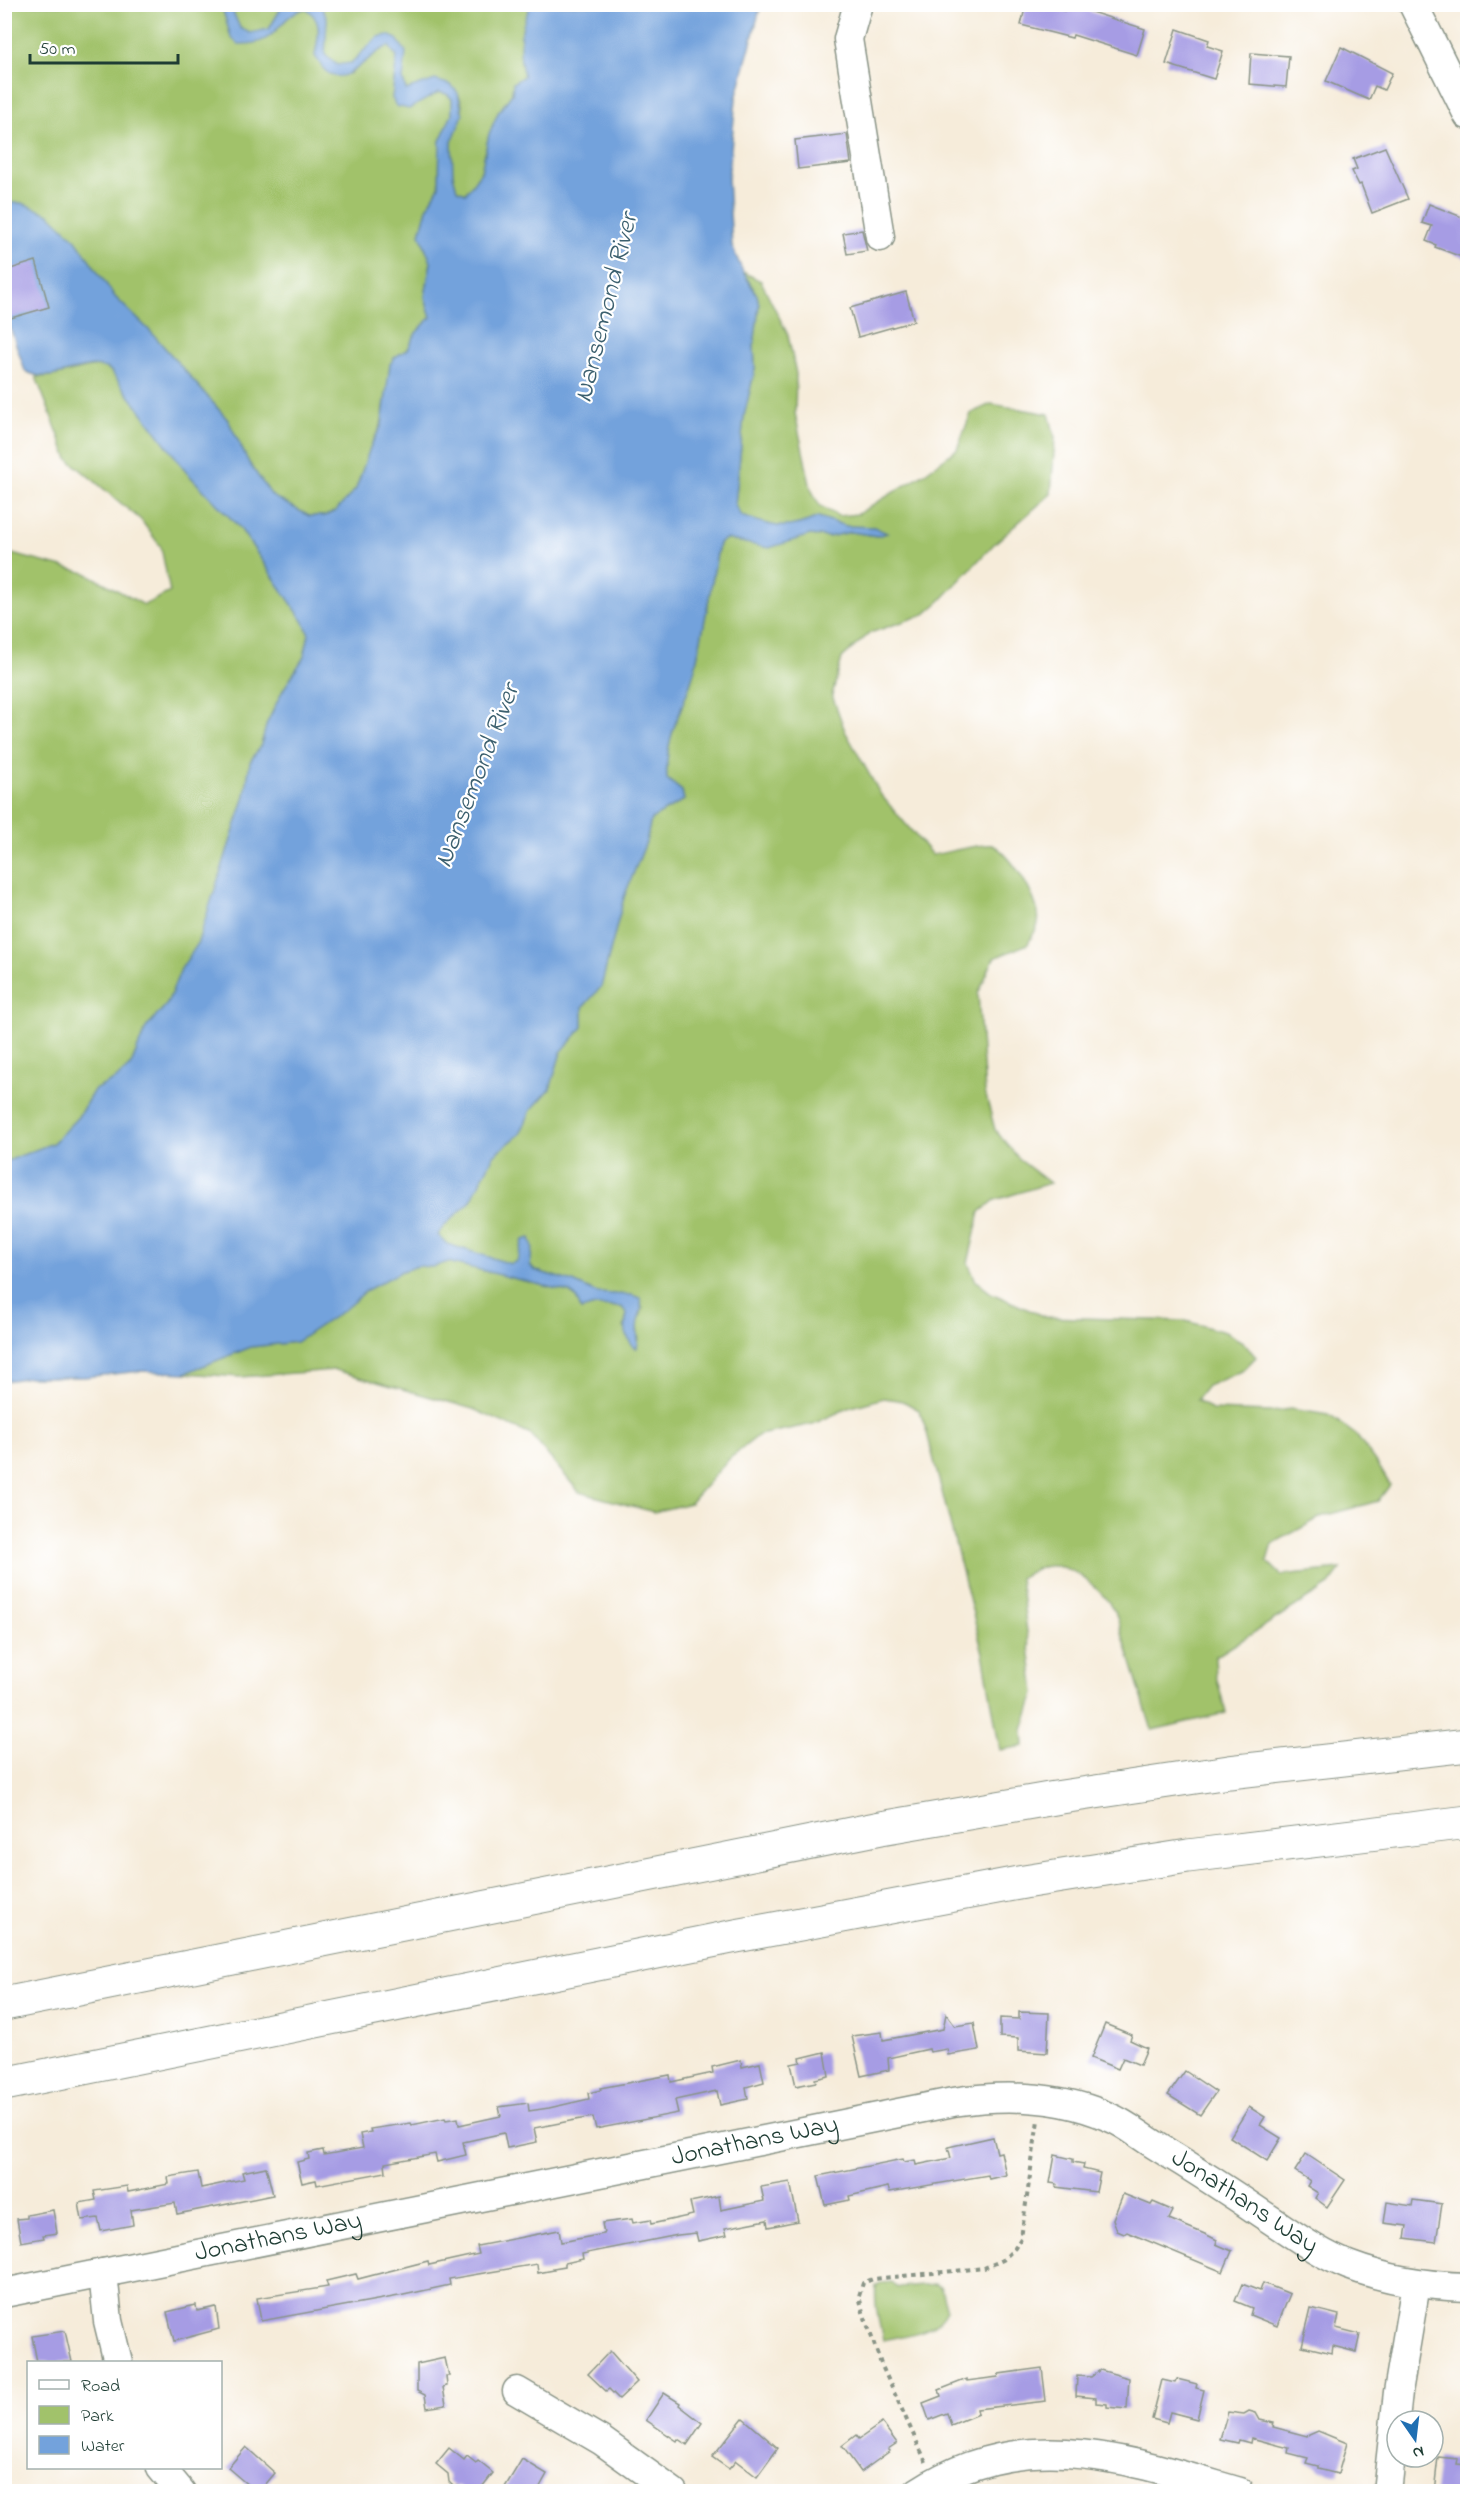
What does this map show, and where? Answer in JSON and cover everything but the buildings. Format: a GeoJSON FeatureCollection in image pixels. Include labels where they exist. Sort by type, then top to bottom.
{"type":"FeatureCollection","features":[{"type":"Feature","properties":{"kind":"highway"},"geometry":{"type":"LineString","coordinates":[[4,2004],[892,1826],[1055,1798],[1229,1772],[1467,1745]]}},
{"type":"Feature","properties":{"kind":"highway"},"geometry":{"type":"LineString","coordinates":[[4,2084],[725,1938],[1024,1882],[1188,1856],[1467,1822]]}},
{"type":"Feature","properties":{"kind":"street"},"geometry":{"type":"LineString","coordinates":[[858,4],[848,39],[879,237]]}},
{"type":"Feature","properties":{"kind":"street"},"geometry":{"type":"LineString","coordinates":[[1413,4],[1467,115]]}},
{"type":"Feature","properties":{"kind":"street","name":"Jonathans Way"},"geometry":{"type":"LineString","coordinates":[[4,2293],[953,2102],[1015,2096],[1070,2104],[1110,2117],[1209,2178],[1312,2247],[1346,2264],[1374,2274],[1416,2284],[1467,2287]]}},
{"type":"Feature","properties":{"kind":"street"},"geometry":{"type":"LineString","coordinates":[[103,2273],[108,2321],[118,2361]]}},
{"type":"Feature","properties":{"kind":"street"},"geometry":{"type":"LineString","coordinates":[[1387,2492],[1398,2392],[1416,2284]]}},
{"type":"Feature","properties":{"kind":"street"},"geometry":{"type":"LineString","coordinates":[[517,2391],[602,2441],[673,2492]]}},
{"type":"Feature","properties":{"kind":"street"},"geometry":{"type":"LineString","coordinates":[[926,2487],[961,2469],[995,2457],[1035,2452],[1075,2452],[1102,2456],[1240,2492]]}},
{"type":"Feature","properties":{"kind":"street"},"geometry":{"type":"LineString","coordinates":[[162,2469],[182,2492]]}},
{"type":"Feature","properties":{"kind":"path"},"geometry":{"type":"LineString","coordinates":[[926,2487],[863,2313],[859,2296],[863,2283],[873,2279],[984,2268],[1003,2260],[1015,2248],[1021,2238],[1041,2098]]}},
{"type":"Feature","properties":{"kind":"green space"},"geometry":{"type":"Polygon","coordinates":[[[4,5],[213,5],[222,7],[231,37],[238,43],[252,43],[270,36],[295,13],[306,8],[318,24],[315,56],[350,74],[380,48],[389,46],[397,57],[392,98],[409,108],[439,92],[447,94],[452,99],[452,114],[440,141],[439,186],[427,209],[420,234],[431,262],[425,297],[431,317],[416,333],[408,349],[395,357],[391,364],[381,425],[371,445],[356,489],[336,511],[325,516],[309,516],[272,496],[249,463],[228,420],[151,332],[115,297],[76,240],[22,203],[5,203],[4,5]]]}},
{"type":"Feature","properties":{"kind":"green space"},"geometry":{"type":"Polygon","coordinates":[[[230,5],[283,5],[269,29],[250,34],[240,28],[230,5]]]}},
{"type":"Feature","properties":{"kind":"green space"},"geometry":{"type":"Polygon","coordinates":[[[320,5],[531,5],[520,39],[520,57],[524,76],[513,83],[512,94],[498,113],[489,134],[481,172],[466,193],[457,190],[451,154],[454,134],[462,114],[458,94],[451,85],[406,90],[403,80],[405,52],[378,37],[351,63],[337,65],[325,55],[327,18],[320,5]]]}},
{"type":"Feature","properties":{"kind":"green space"},"geometry":{"type":"Polygon","coordinates":[[[743,272],[761,281],[788,335],[796,374],[795,413],[811,489],[820,506],[838,516],[858,514],[925,473],[957,449],[971,413],[991,404],[1049,414],[1055,437],[1051,494],[994,544],[925,614],[870,633],[842,658],[832,695],[845,731],[881,795],[932,855],[992,845],[1007,857],[1023,879],[1038,915],[1037,926],[1028,944],[994,958],[978,994],[985,1092],[995,1130],[1020,1160],[1050,1183],[995,1200],[980,1212],[968,1263],[976,1281],[991,1293],[1045,1317],[1186,1321],[1225,1332],[1243,1342],[1256,1357],[1242,1371],[1207,1386],[1196,1400],[1212,1410],[1271,1412],[1290,1409],[1329,1415],[1356,1435],[1390,1485],[1378,1501],[1323,1516],[1272,1544],[1267,1561],[1281,1575],[1341,1569],[1329,1585],[1215,1657],[1216,1676],[1226,1713],[1152,1730],[1115,1611],[1097,1589],[1081,1576],[1064,1568],[1045,1566],[1020,1578],[1035,1693],[1023,1730],[1024,1746],[1000,1750],[983,1653],[926,1429],[919,1410],[903,1401],[884,1398],[848,1408],[813,1424],[759,1435],[729,1459],[690,1503],[654,1512],[579,1492],[531,1435],[473,1409],[335,1370],[240,1377],[185,1373],[251,1347],[296,1342],[345,1309],[367,1290],[402,1271],[418,1266],[433,1267],[448,1262],[569,1292],[576,1297],[581,1310],[595,1306],[622,1307],[627,1314],[624,1328],[639,1340],[637,1327],[643,1308],[632,1295],[597,1293],[573,1282],[534,1270],[530,1265],[533,1247],[523,1240],[517,1261],[511,1264],[447,1244],[437,1236],[444,1226],[470,1202],[494,1155],[520,1134],[531,1110],[550,1089],[561,1052],[583,1027],[583,1007],[601,987],[624,897],[646,842],[651,819],[684,800],[682,791],[667,779],[668,749],[694,671],[719,543],[726,539],[769,547],[810,535],[828,537],[851,532],[877,536],[874,527],[846,526],[819,517],[797,525],[772,525],[741,516],[735,505],[744,416],[755,369],[754,346],[759,305],[757,295],[743,272]]]}},
{"type":"Feature","properties":{"kind":"green space"},"geometry":{"type":"Polygon","coordinates":[[[101,366],[110,370],[189,475],[240,528],[304,622],[309,634],[304,657],[283,690],[267,723],[261,745],[250,762],[245,796],[197,946],[181,969],[167,1004],[146,1028],[131,1065],[116,1079],[94,1090],[78,1117],[53,1143],[5,1162],[4,552],[86,573],[144,605],[170,592],[161,547],[141,520],[68,459],[36,377],[53,376],[101,366]]]}},
{"type":"Feature","properties":{"kind":"green space"},"geometry":{"type":"Polygon","coordinates":[[[892,2282],[898,2287],[935,2284],[941,2288],[947,2310],[935,2324],[920,2332],[883,2340],[876,2307],[876,2287],[882,2283],[892,2282]]]}},
{"type":"Feature","properties":{"kind":"water","name":"Nansemond River"},"geometry":{"type":"Polygon","coordinates":[[[213,5],[230,5],[240,28],[250,33],[269,29],[283,5],[320,5],[327,18],[325,55],[337,65],[351,63],[378,37],[388,35],[397,39],[406,52],[403,80],[406,90],[435,80],[451,85],[458,93],[463,115],[452,142],[453,175],[457,190],[466,193],[481,172],[489,134],[498,113],[512,94],[513,83],[524,76],[520,57],[520,39],[531,5],[761,5],[736,99],[728,179],[732,246],[743,272],[757,295],[759,305],[754,346],[755,369],[744,416],[735,505],[741,516],[772,525],[797,525],[818,517],[846,526],[874,527],[887,533],[877,536],[851,532],[828,537],[810,535],[769,548],[726,539],[719,543],[694,671],[668,749],[667,779],[682,791],[684,800],[651,819],[646,842],[624,897],[601,987],[583,1007],[583,1027],[561,1052],[550,1089],[531,1110],[520,1134],[494,1155],[470,1202],[444,1226],[438,1235],[447,1244],[511,1264],[517,1261],[523,1240],[530,1238],[533,1247],[530,1265],[534,1270],[573,1282],[597,1293],[632,1295],[640,1298],[637,1348],[633,1347],[627,1335],[625,1327],[627,1314],[622,1307],[595,1306],[581,1310],[576,1297],[569,1292],[448,1262],[433,1267],[418,1266],[402,1271],[367,1290],[345,1309],[296,1342],[251,1347],[185,1373],[141,1371],[84,1377],[29,1377],[5,1381],[5,1162],[53,1143],[78,1117],[94,1090],[116,1079],[131,1065],[146,1028],[167,1004],[181,969],[197,945],[245,796],[250,762],[261,745],[267,723],[283,690],[304,657],[309,634],[304,622],[240,528],[189,475],[110,370],[89,367],[48,376],[25,371],[5,312],[4,203],[22,203],[49,214],[76,240],[115,297],[151,332],[228,420],[249,463],[272,496],[309,516],[325,516],[336,511],[356,489],[371,445],[382,425],[390,364],[395,357],[408,349],[416,333],[431,317],[425,297],[431,262],[420,234],[427,209],[439,186],[440,141],[452,114],[452,99],[447,94],[439,92],[409,109],[396,106],[392,98],[397,57],[389,46],[350,73],[335,76],[327,72],[315,56],[318,24],[306,8],[295,12],[262,41],[238,44],[231,37],[222,7],[213,5]]]}}]}
